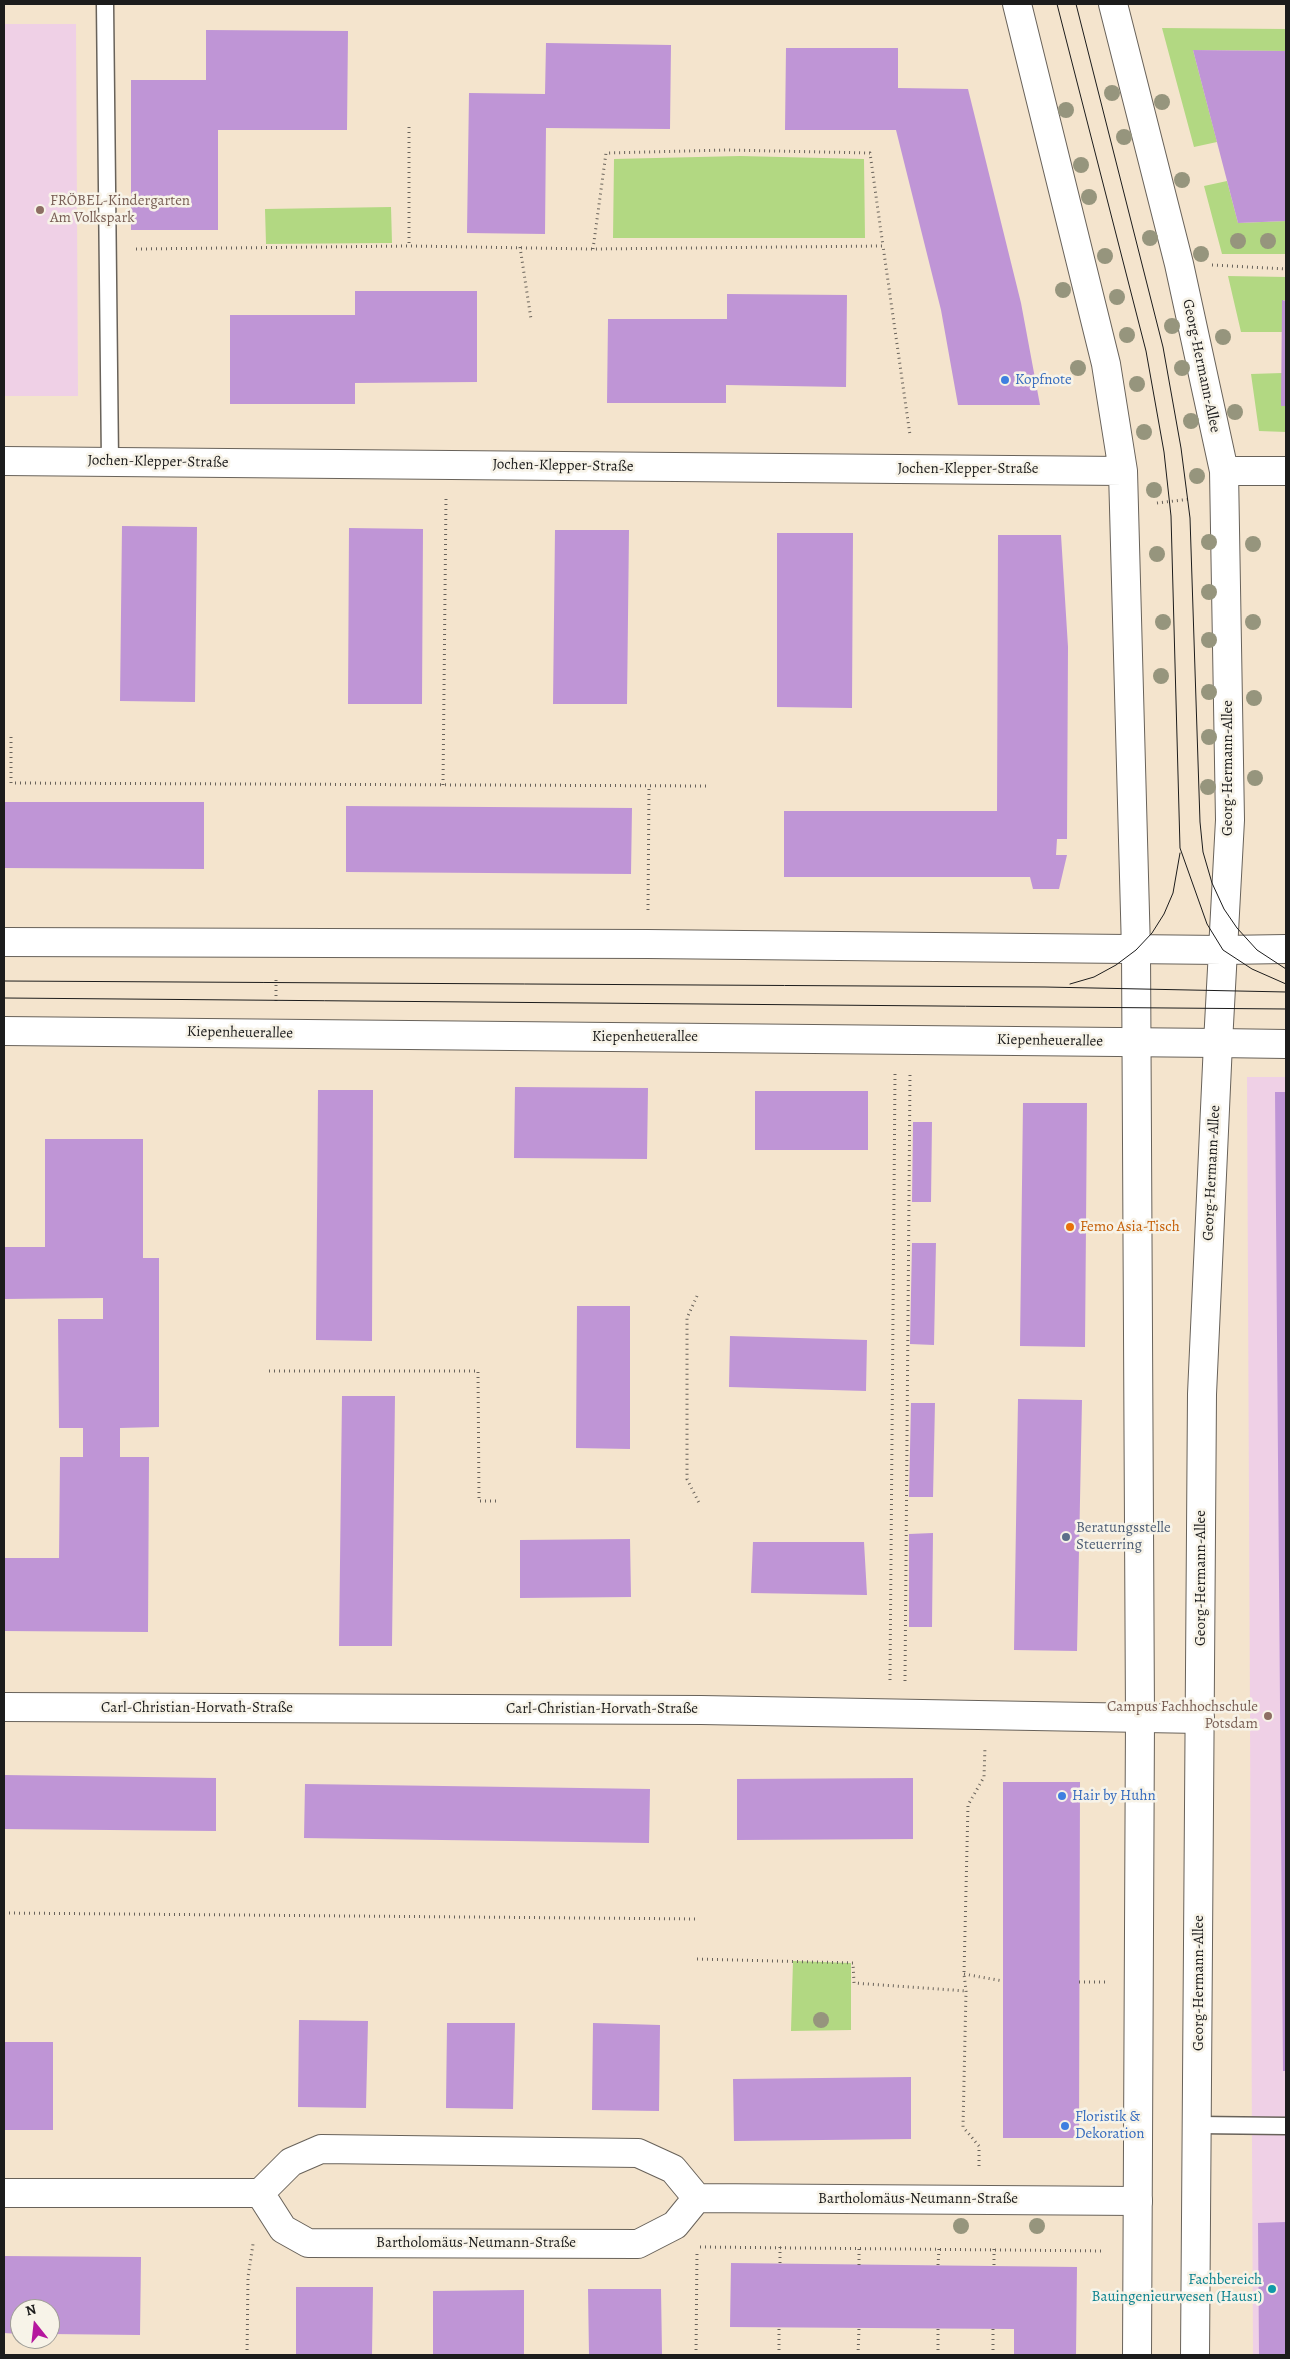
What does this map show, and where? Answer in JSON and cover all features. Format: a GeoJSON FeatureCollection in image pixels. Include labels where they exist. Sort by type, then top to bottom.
{"type":"FeatureCollection","features":[{"type":"Feature","properties":{"kind":"street"},"geometry":{"type":"LineString","coordinates":[[1017,4],[1106,364],[1123,470],[1136,950],[1140,1718],[1139,2251],[1137,2355]]}},
{"type":"Feature","properties":{"kind":"street","name":"Georg-Hermann-Allee"},"geometry":{"type":"LineString","coordinates":[[1113,4],[1178,264],[1224,483],[1230,820],[1202,1394],[1195,2355]]}},
{"type":"Feature","properties":{"kind":"street","name":"Jochen-Klepper-Straße"},"geometry":{"type":"LineString","coordinates":[[4,461],[1123,470]]}},
{"type":"Feature","properties":{"kind":"street"},"geometry":{"type":"LineString","coordinates":[[1224,483],[1286,471]]}},
{"type":"Feature","properties":{"kind":"street"},"geometry":{"type":"LineString","coordinates":[[4,942],[648,944],[1136,950],[1286,949]]}},
{"type":"Feature","properties":{"kind":"street","name":"Kiepenheuerallee"},"geometry":{"type":"LineString","coordinates":[[4,1031],[1286,1044]]}},
{"type":"Feature","properties":{"kind":"street","name":"Carl-Christian-Horvath-Straße"},"geometry":{"type":"LineString","coordinates":[[4,1707],[702,1710],[1200,1719]]}},
{"type":"Feature","properties":{"kind":"street"},"geometry":{"type":"LineString","coordinates":[[4,2193],[260,2193],[291,2162],[321,2149],[638,2153],[673,2169],[698,2198]]}},
{"type":"Feature","properties":{"kind":"street","name":"Bartholomäus-Neumann-Straße"},"geometry":{"type":"LineString","coordinates":[[260,2193],[283,2229],[308,2243],[638,2244],[675,2225],[698,2198],[1138,2201]]}},
{"type":"Feature","properties":{"kind":"lane"},"geometry":{"type":"LineString","coordinates":[[105,4],[110,462]]}},
{"type":"Feature","properties":{"kind":"lane"},"geometry":{"type":"LineString","coordinates":[[1198,2125],[1286,2126]]}},
{"type":"Feature","properties":{"kind":"path"},"geometry":{"type":"LineString","coordinates":[[409,127],[409,246]]}},
{"type":"Feature","properties":{"kind":"path"},"geometry":{"type":"LineString","coordinates":[[593,249],[606,153],[727,150],[870,153],[915,469]]}},
{"type":"Feature","properties":{"kind":"path"},"geometry":{"type":"LineString","coordinates":[[108,249],[409,246],[593,249],[883,246]]}},
{"type":"Feature","properties":{"kind":"path"},"geometry":{"type":"LineString","coordinates":[[520,247],[531,319]]}},
{"type":"Feature","properties":{"kind":"path"},"geometry":{"type":"LineString","coordinates":[[1178,264],[1286,269]]}},
{"type":"Feature","properties":{"kind":"path"},"geometry":{"type":"LineString","coordinates":[[443,785],[447,465]]}},
{"type":"Feature","properties":{"kind":"path"},"geometry":{"type":"LineString","coordinates":[[1124,507],[1224,483]]}},
{"type":"Feature","properties":{"kind":"path"},"geometry":{"type":"LineString","coordinates":[[11,737],[11,783],[710,786]]}},
{"type":"Feature","properties":{"kind":"path"},"geometry":{"type":"LineString","coordinates":[[648,944],[649,786]]}},
{"type":"Feature","properties":{"kind":"path"},"geometry":{"type":"LineString","coordinates":[[276,943],[276,1034]]}},
{"type":"Feature","properties":{"kind":"path"},"geometry":{"type":"LineString","coordinates":[[898,1713],[902,1039]]}},
{"type":"Feature","properties":{"kind":"path"},"geometry":{"type":"LineString","coordinates":[[898,1713],[902,1039]]}},
{"type":"Feature","properties":{"kind":"path"},"geometry":{"type":"LineString","coordinates":[[697,1296],[687,1318],[687,1479],[700,1503]]}},
{"type":"Feature","properties":{"kind":"path"},"geometry":{"type":"LineString","coordinates":[[269,1371],[478,1371],[479,1501],[497,1501]]}},
{"type":"Feature","properties":{"kind":"path"},"geometry":{"type":"LineString","coordinates":[[979,2199],[979,2146],[963,2127],[966,1991],[964,1974],[968,1805],[984,1777],[987,1714]]}},
{"type":"Feature","properties":{"kind":"path"},"geometry":{"type":"LineString","coordinates":[[4,1913],[700,1919]]}},
{"type":"Feature","properties":{"kind":"path"},"geometry":{"type":"LineString","coordinates":[[698,1958],[853,1963],[854,1983],[966,1991]]}},
{"type":"Feature","properties":{"kind":"path"},"geometry":{"type":"LineString","coordinates":[[964,1974],[1003,1981]]}},
{"type":"Feature","properties":{"kind":"path"},"geometry":{"type":"LineString","coordinates":[[247,2355],[248,2277],[260,2193]]}},
{"type":"Feature","properties":{"kind":"path"},"geometry":{"type":"LineString","coordinates":[[696,2355],[697,2247],[1139,2251]]}},
{"type":"Feature","properties":{"kind":"path"},"geometry":{"type":"LineString","coordinates":[[780,2248],[780,2264]]}},
{"type":"Feature","properties":{"kind":"path"},"geometry":{"type":"LineString","coordinates":[[859,2248],[859,2265]]}},
{"type":"Feature","properties":{"kind":"path"},"geometry":{"type":"LineString","coordinates":[[938,2265],[939,2249]]}},
{"type":"Feature","properties":{"kind":"path"},"geometry":{"type":"LineString","coordinates":[[994,2249],[994,2266]]}},
{"type":"Feature","properties":{"kind":"path"},"geometry":{"type":"LineString","coordinates":[[779,2328],[779,2355]]}},
{"type":"Feature","properties":{"kind":"path"},"geometry":{"type":"LineString","coordinates":[[858,2355],[859,2328]]}},
{"type":"Feature","properties":{"kind":"path"},"geometry":{"type":"LineString","coordinates":[[938,2329],[938,2355]]}},
{"type":"Feature","properties":{"kind":"path"},"geometry":{"type":"LineString","coordinates":[[993,2330],[993,2355]]}},
{"type":"Feature","properties":{"kind":"shaded area","name":"FRÖBEL-Kindergarten Am Volkspark"},"geometry":{"type":"Polygon","coordinates":[[[4,24],[76,24],[78,396],[4,396],[4,24]]]}},
{"type":"Feature","properties":{"kind":"shaded area","name":"Campus Fachhochschule Potsdam"},"geometry":{"type":"Polygon","coordinates":[[[1247,1077],[1286,1077],[1286,2355],[1253,2355],[1247,1077]]]}},
{"type":"Feature","properties":{"kind":"green space"},"geometry":{"type":"Polygon","coordinates":[[[1162,28],[1286,29],[1286,51],[1193,50],[1217,142],[1194,147],[1162,28]]]}},
{"type":"Feature","properties":{"kind":"green space"},"geometry":{"type":"Polygon","coordinates":[[[740,156],[864,159],[865,238],[613,238],[614,159],[740,156]]]}},
{"type":"Feature","properties":{"kind":"green space"},"geometry":{"type":"Polygon","coordinates":[[[1227,181],[1238,223],[1286,221],[1286,254],[1222,254],[1204,186],[1227,181]]]}},
{"type":"Feature","properties":{"kind":"green space"},"geometry":{"type":"Polygon","coordinates":[[[391,207],[392,243],[266,244],[265,209],[391,207]]]}},
{"type":"Feature","properties":{"kind":"green space"},"geometry":{"type":"Polygon","coordinates":[[[1228,276],[1286,277],[1286,301],[1283,300],[1282,332],[1241,332],[1228,276]]]}},
{"type":"Feature","properties":{"kind":"green space"},"geometry":{"type":"Polygon","coordinates":[[[1282,373],[1282,406],[1286,406],[1286,432],[1259,431],[1251,374],[1282,373]]]}},
{"type":"Feature","properties":{"kind":"green space"},"geometry":{"type":"Polygon","coordinates":[[[793,1961],[851,1963],[851,2030],[791,2031],[793,1961]]]}},
{"type":"Feature","properties":{"kind":"building"},"geometry":{"type":"Polygon","coordinates":[[[206,30],[348,31],[347,130],[218,130],[218,230],[131,230],[131,80],[206,80],[206,30]]]}},
{"type":"Feature","properties":{"kind":"building"},"geometry":{"type":"Polygon","coordinates":[[[546,43],[671,45],[670,129],[546,128],[545,234],[467,233],[469,93],[545,94],[546,43]]]}},
{"type":"Feature","properties":{"kind":"building"},"geometry":{"type":"Polygon","coordinates":[[[786,48],[898,48],[898,88],[968,89],[1021,303],[1040,405],[958,405],[941,310],[896,130],[785,130],[786,48]]]}},
{"type":"Feature","properties":{"kind":"building"},"geometry":{"type":"Polygon","coordinates":[[[1193,50],[1286,51],[1286,221],[1238,223],[1193,50]]]}},
{"type":"Feature","properties":{"kind":"building"},"geometry":{"type":"Polygon","coordinates":[[[355,291],[477,291],[477,382],[355,383],[355,404],[230,404],[230,315],[355,315],[355,291]]]}},
{"type":"Feature","properties":{"kind":"building"},"geometry":{"type":"Polygon","coordinates":[[[727,294],[847,295],[846,387],[726,385],[726,403],[607,403],[608,319],[727,319],[727,294]]]}},
{"type":"Feature","properties":{"kind":"building"},"geometry":{"type":"Polygon","coordinates":[[[1282,300],[1286,301],[1286,406],[1281,406],[1282,300]]]}},
{"type":"Feature","properties":{"kind":"building"},"geometry":{"type":"Polygon","coordinates":[[[122,526],[197,527],[195,702],[120,701],[122,526]]]}},
{"type":"Feature","properties":{"kind":"building"},"geometry":{"type":"Polygon","coordinates":[[[349,528],[423,529],[422,704],[348,704],[349,528]]]}},
{"type":"Feature","properties":{"kind":"building"},"geometry":{"type":"Polygon","coordinates":[[[555,530],[629,530],[627,704],[553,704],[555,530]]]}},
{"type":"Feature","properties":{"kind":"building"},"geometry":{"type":"Polygon","coordinates":[[[777,533],[853,533],[852,708],[777,707],[777,533]]]}},
{"type":"Feature","properties":{"kind":"building"},"geometry":{"type":"Polygon","coordinates":[[[998,535],[1061,535],[1068,647],[1067,839],[1057,839],[1056,855],[1067,855],[1059,889],[1033,889],[1030,877],[784,877],[784,811],[997,811],[998,535]]]}},
{"type":"Feature","properties":{"kind":"building"},"geometry":{"type":"Polygon","coordinates":[[[4,802],[204,802],[204,869],[4,868],[4,802]]]}},
{"type":"Feature","properties":{"kind":"building"},"geometry":{"type":"Polygon","coordinates":[[[346,806],[632,808],[631,874],[346,872],[346,806]]]}},
{"type":"Feature","properties":{"kind":"building"},"geometry":{"type":"Polygon","coordinates":[[[515,1087],[648,1088],[647,1159],[514,1158],[515,1087]]]}},
{"type":"Feature","properties":{"kind":"building"},"geometry":{"type":"Polygon","coordinates":[[[318,1090],[373,1090],[372,1341],[316,1340],[318,1090]]]}},
{"type":"Feature","properties":{"kind":"building"},"geometry":{"type":"Polygon","coordinates":[[[755,1091],[868,1091],[868,1150],[755,1150],[755,1091]]]}},
{"type":"Feature","properties":{"kind":"building"},"geometry":{"type":"Polygon","coordinates":[[[1275,1092],[1286,1092],[1286,2071],[1283,2071],[1275,1092]]]}},
{"type":"Feature","properties":{"kind":"building"},"geometry":{"type":"Polygon","coordinates":[[[1023,1103],[1087,1103],[1085,1347],[1020,1346],[1023,1103]]]}},
{"type":"Feature","properties":{"kind":"building"},"geometry":{"type":"Polygon","coordinates":[[[913,1122],[932,1122],[931,1202],[912,1202],[913,1122]]]}},
{"type":"Feature","properties":{"kind":"building"},"geometry":{"type":"Polygon","coordinates":[[[45,1139],[143,1139],[143,1258],[159,1258],[159,1427],[120,1428],[120,1457],[149,1457],[148,1632],[4,1631],[4,1558],[59,1558],[60,1457],[83,1457],[83,1428],[59,1428],[58,1319],[103,1319],[103,1298],[4,1299],[4,1247],[45,1247],[45,1139]]]}},
{"type":"Feature","properties":{"kind":"building"},"geometry":{"type":"Polygon","coordinates":[[[912,1243],[936,1243],[934,1345],[910,1344],[912,1243]]]}},
{"type":"Feature","properties":{"kind":"building"},"geometry":{"type":"Polygon","coordinates":[[[577,1306],[630,1306],[630,1449],[576,1448],[577,1306]]]}},
{"type":"Feature","properties":{"kind":"building"},"geometry":{"type":"Polygon","coordinates":[[[730,1336],[867,1340],[866,1391],[729,1387],[730,1336]]]}},
{"type":"Feature","properties":{"kind":"building"},"geometry":{"type":"Polygon","coordinates":[[[342,1396],[395,1396],[392,1646],[339,1646],[342,1396]]]}},
{"type":"Feature","properties":{"kind":"building"},"geometry":{"type":"Polygon","coordinates":[[[1018,1399],[1082,1400],[1077,1651],[1014,1650],[1018,1399]]]}},
{"type":"Feature","properties":{"kind":"building"},"geometry":{"type":"Polygon","coordinates":[[[911,1403],[935,1403],[933,1497],[909,1497],[911,1403]]]}},
{"type":"Feature","properties":{"kind":"building"},"geometry":{"type":"Polygon","coordinates":[[[933,1533],[932,1627],[909,1627],[909,1534],[933,1533]]]}},
{"type":"Feature","properties":{"kind":"building"},"geometry":{"type":"Polygon","coordinates":[[[630,1539],[631,1597],[520,1598],[520,1540],[630,1539]]]}},
{"type":"Feature","properties":{"kind":"building"},"geometry":{"type":"Polygon","coordinates":[[[753,1542],[864,1542],[867,1595],[751,1593],[753,1542]]]}},
{"type":"Feature","properties":{"kind":"building"},"geometry":{"type":"Polygon","coordinates":[[[4,1775],[216,1778],[216,1831],[4,1829],[4,1775]]]}},
{"type":"Feature","properties":{"kind":"building"},"geometry":{"type":"Polygon","coordinates":[[[913,1778],[913,1839],[737,1840],[737,1779],[913,1778]]]}},
{"type":"Feature","properties":{"kind":"building"},"geometry":{"type":"Polygon","coordinates":[[[1003,1782],[1080,1782],[1079,2138],[1003,2138],[1003,1782]]]}},
{"type":"Feature","properties":{"kind":"building"},"geometry":{"type":"Polygon","coordinates":[[[305,1784],[650,1789],[649,1843],[304,1838],[305,1784]]]}},
{"type":"Feature","properties":{"kind":"building"},"geometry":{"type":"Polygon","coordinates":[[[299,2020],[368,2021],[366,2108],[298,2107],[299,2020]]]}},
{"type":"Feature","properties":{"kind":"building"},"geometry":{"type":"Polygon","coordinates":[[[447,2023],[515,2023],[513,2109],[446,2108],[447,2023]]]}},
{"type":"Feature","properties":{"kind":"building"},"geometry":{"type":"Polygon","coordinates":[[[593,2023],[660,2025],[659,2111],[592,2110],[593,2023]]]}},
{"type":"Feature","properties":{"kind":"building"},"geometry":{"type":"Polygon","coordinates":[[[4,2042],[53,2042],[53,2130],[4,2130],[4,2042]]]}},
{"type":"Feature","properties":{"kind":"building"},"geometry":{"type":"Polygon","coordinates":[[[911,2077],[911,2139],[734,2141],[733,2079],[911,2077]]]}},
{"type":"Feature","properties":{"kind":"building","name":"Fachbereich Bauingenieurwesen (Haus1)"},"geometry":{"type":"Polygon","coordinates":[[[1286,2222],[1286,2355],[1259,2355],[1258,2223],[1286,2222]]]}},
{"type":"Feature","properties":{"kind":"building"},"geometry":{"type":"Polygon","coordinates":[[[4,2256],[141,2257],[140,2335],[60,2334],[60,2299],[10,2299],[10,2333],[4,2333],[4,2256]]]}},
{"type":"Feature","properties":{"kind":"building"},"geometry":{"type":"Polygon","coordinates":[[[731,2263],[1077,2267],[1076,2355],[1014,2355],[1014,2329],[730,2327],[731,2263]]]}},
{"type":"Feature","properties":{"kind":"building"},"geometry":{"type":"Polygon","coordinates":[[[296,2287],[373,2287],[372,2355],[296,2355],[296,2287]]]}},
{"type":"Feature","properties":{"kind":"building"},"geometry":{"type":"Polygon","coordinates":[[[588,2289],[661,2289],[662,2355],[589,2355],[588,2289]]]}},
{"type":"Feature","properties":{"kind":"building"},"geometry":{"type":"Polygon","coordinates":[[[524,2290],[524,2355],[433,2355],[433,2291],[524,2290]]]}},
{"type":"Feature","properties":{"kind":"tram line"},"geometry":{"type":"LineString","coordinates":[[1057,4],[1146,351],[1164,452],[1171,516],[1180,848],[1207,924],[1223,950],[1252,969],[1286,984]]}},
{"type":"Feature","properties":{"kind":"tram line"},"geometry":{"type":"LineString","coordinates":[[1076,4],[1163,347],[1181,448],[1190,518],[1200,822],[1203,852],[1212,883],[1224,909],[1237,928],[1257,950],[1286,969]]}},
{"type":"Feature","properties":{"kind":"tram line"},"geometry":{"type":"LineString","coordinates":[[1070,984],[1094,977],[1116,965],[1136,950],[1152,933],[1164,914],[1173,893],[1180,853]]}},
{"type":"Feature","properties":{"kind":"tram line"},"geometry":{"type":"LineString","coordinates":[[4,981],[1045,987],[1286,992]]}},
{"type":"Feature","properties":{"kind":"tram line"},"geometry":{"type":"LineString","coordinates":[[4,998],[1286,1009]]}},
{"type":"Feature","properties":{"kind":"place","name":"FRÖBEL-Kindergarten Am Volkspark"},"geometry":{"type":"Point","coordinates":[40,210]}},
{"type":"Feature","properties":{"kind":"place","name":"Kopfnote"},"geometry":{"type":"Point","coordinates":[1005,380]}},
{"type":"Feature","properties":{"kind":"place","name":"Femo Asia-Tisch"},"geometry":{"type":"Point","coordinates":[1070,1227]}},
{"type":"Feature","properties":{"kind":"place","name":"Beratungsstelle Steuerring"},"geometry":{"type":"Point","coordinates":[1066,1537]}},
{"type":"Feature","properties":{"kind":"place","name":"Campus Fachhochschule Potsdam"},"geometry":{"type":"Point","coordinates":[1268,1716]}},
{"type":"Feature","properties":{"kind":"place","name":"Hair by Huhn"},"geometry":{"type":"Point","coordinates":[1062,1796]}},
{"type":"Feature","properties":{"kind":"place","name":"Floristik & Dekoration"},"geometry":{"type":"Point","coordinates":[1065,2126]}},
{"type":"Feature","properties":{"kind":"place","name":"Fachbereich Bauingenieurwesen (Haus1)"},"geometry":{"type":"Point","coordinates":[1272,2289]}}]}
